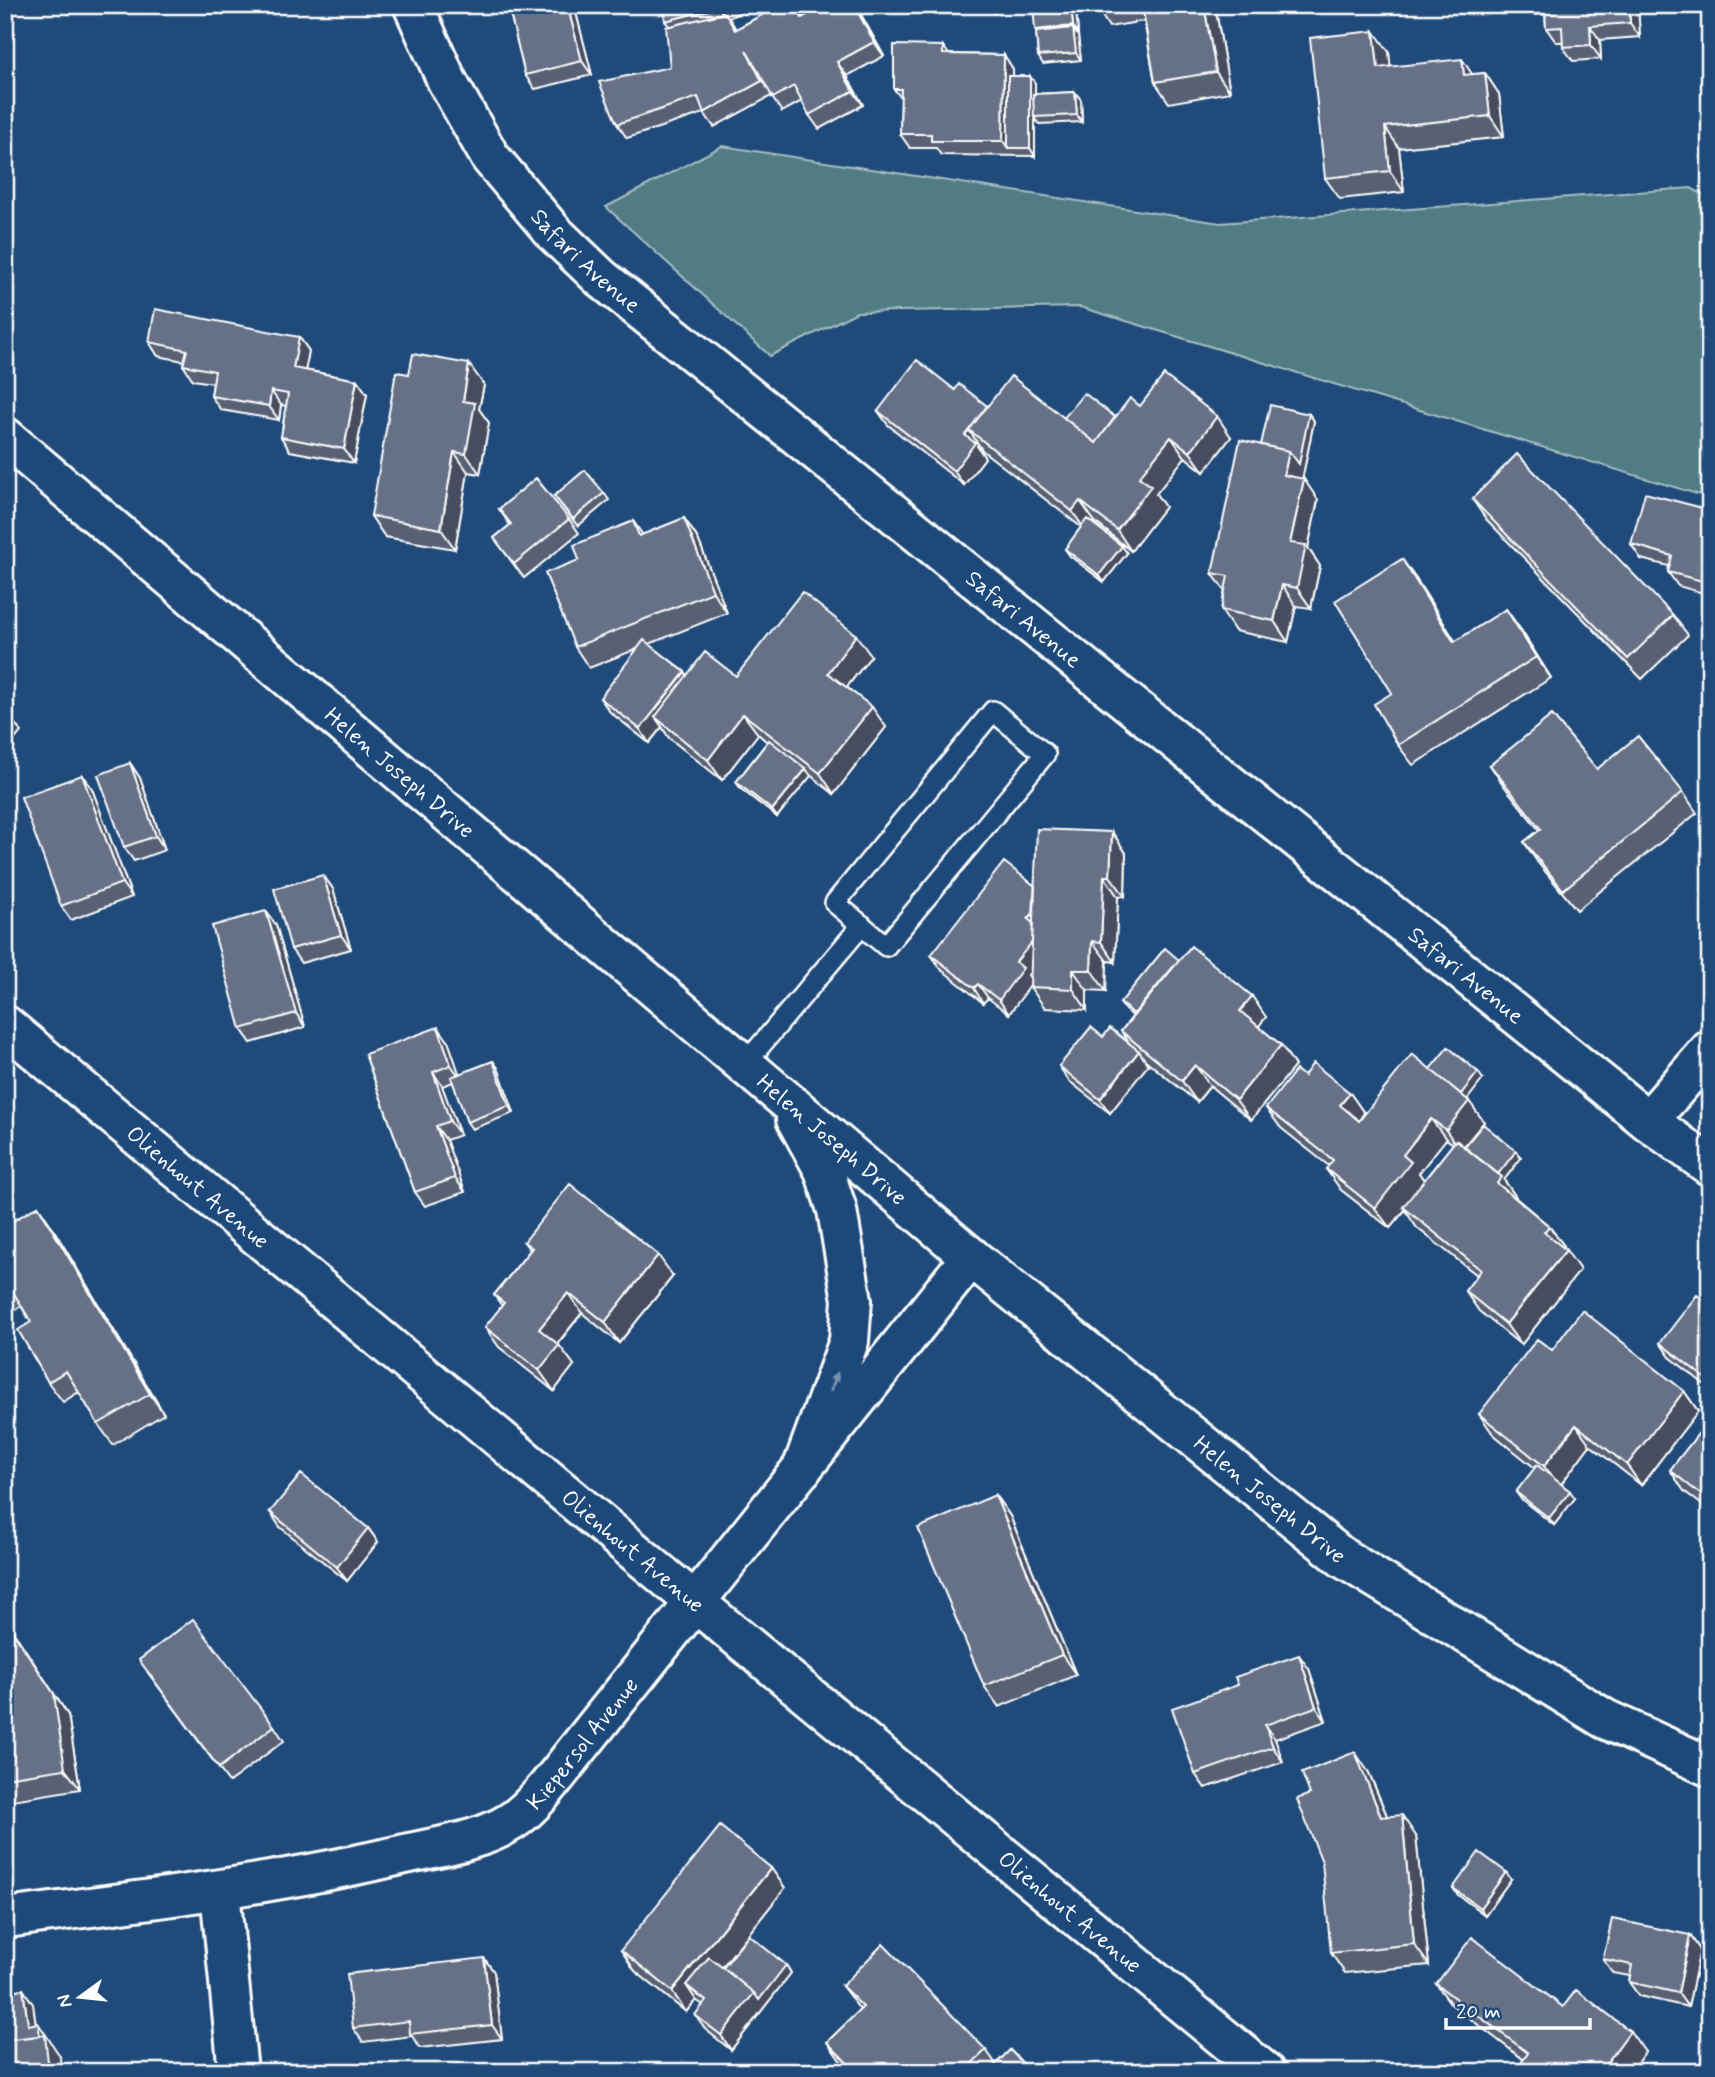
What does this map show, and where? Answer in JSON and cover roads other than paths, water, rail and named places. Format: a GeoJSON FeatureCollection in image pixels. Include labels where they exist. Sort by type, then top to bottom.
{"type":"FeatureCollection","features":[{"type":"Feature","properties":{"kind":"street","name":"Safari Avenue"},"geometry":{"type":"LineString","coordinates":[[414,5],[447,81],[490,157],[554,233],[601,278],[1648,1121],[1710,1166]]}},
{"type":"Feature","properties":{"kind":"street","name":"Helen Joseph Drive"},"geometry":{"type":"LineString","coordinates":[[5,437],[971,1257],[1343,1558],[1605,1719],[1710,1767]]}},
{"type":"Feature","properties":{"kind":"street","name":"Olienhout Avenue"},"geometry":{"type":"LineString","coordinates":[[5,1025],[696,1603],[1265,2072]]}},
{"type":"Feature","properties":{"kind":"street"},"geometry":{"type":"LineString","coordinates":[[1648,1121],[1710,1050]]}},
{"type":"Feature","properties":{"kind":"street"},"geometry":{"type":"LineString","coordinates":[[783,1097],[824,1170],[837,1210],[852,1300],[849,1341],[802,1469]]}},
{"type":"Feature","properties":{"kind":"street","name":"Kiepersol Avenue"},"geometry":{"type":"LineString","coordinates":[[5,1918],[220,1891],[450,1844],[491,1832],[513,1821],[580,1746],[971,1257]]}},
{"type":"Feature","properties":{"kind":"street"},"geometry":{"type":"LineString","coordinates":[[220,1891],[238,2072]]}},
{"type":"Feature","properties":{"kind":"lane"},"geometry":{"type":"LineString","coordinates":[[993,711],[1045,754],[886,946],[862,925],[835,903],[993,711]]}},
{"type":"Feature","properties":{"kind":"lane"},"geometry":{"type":"LineString","coordinates":[[744,1065],[862,925]]}}]}
